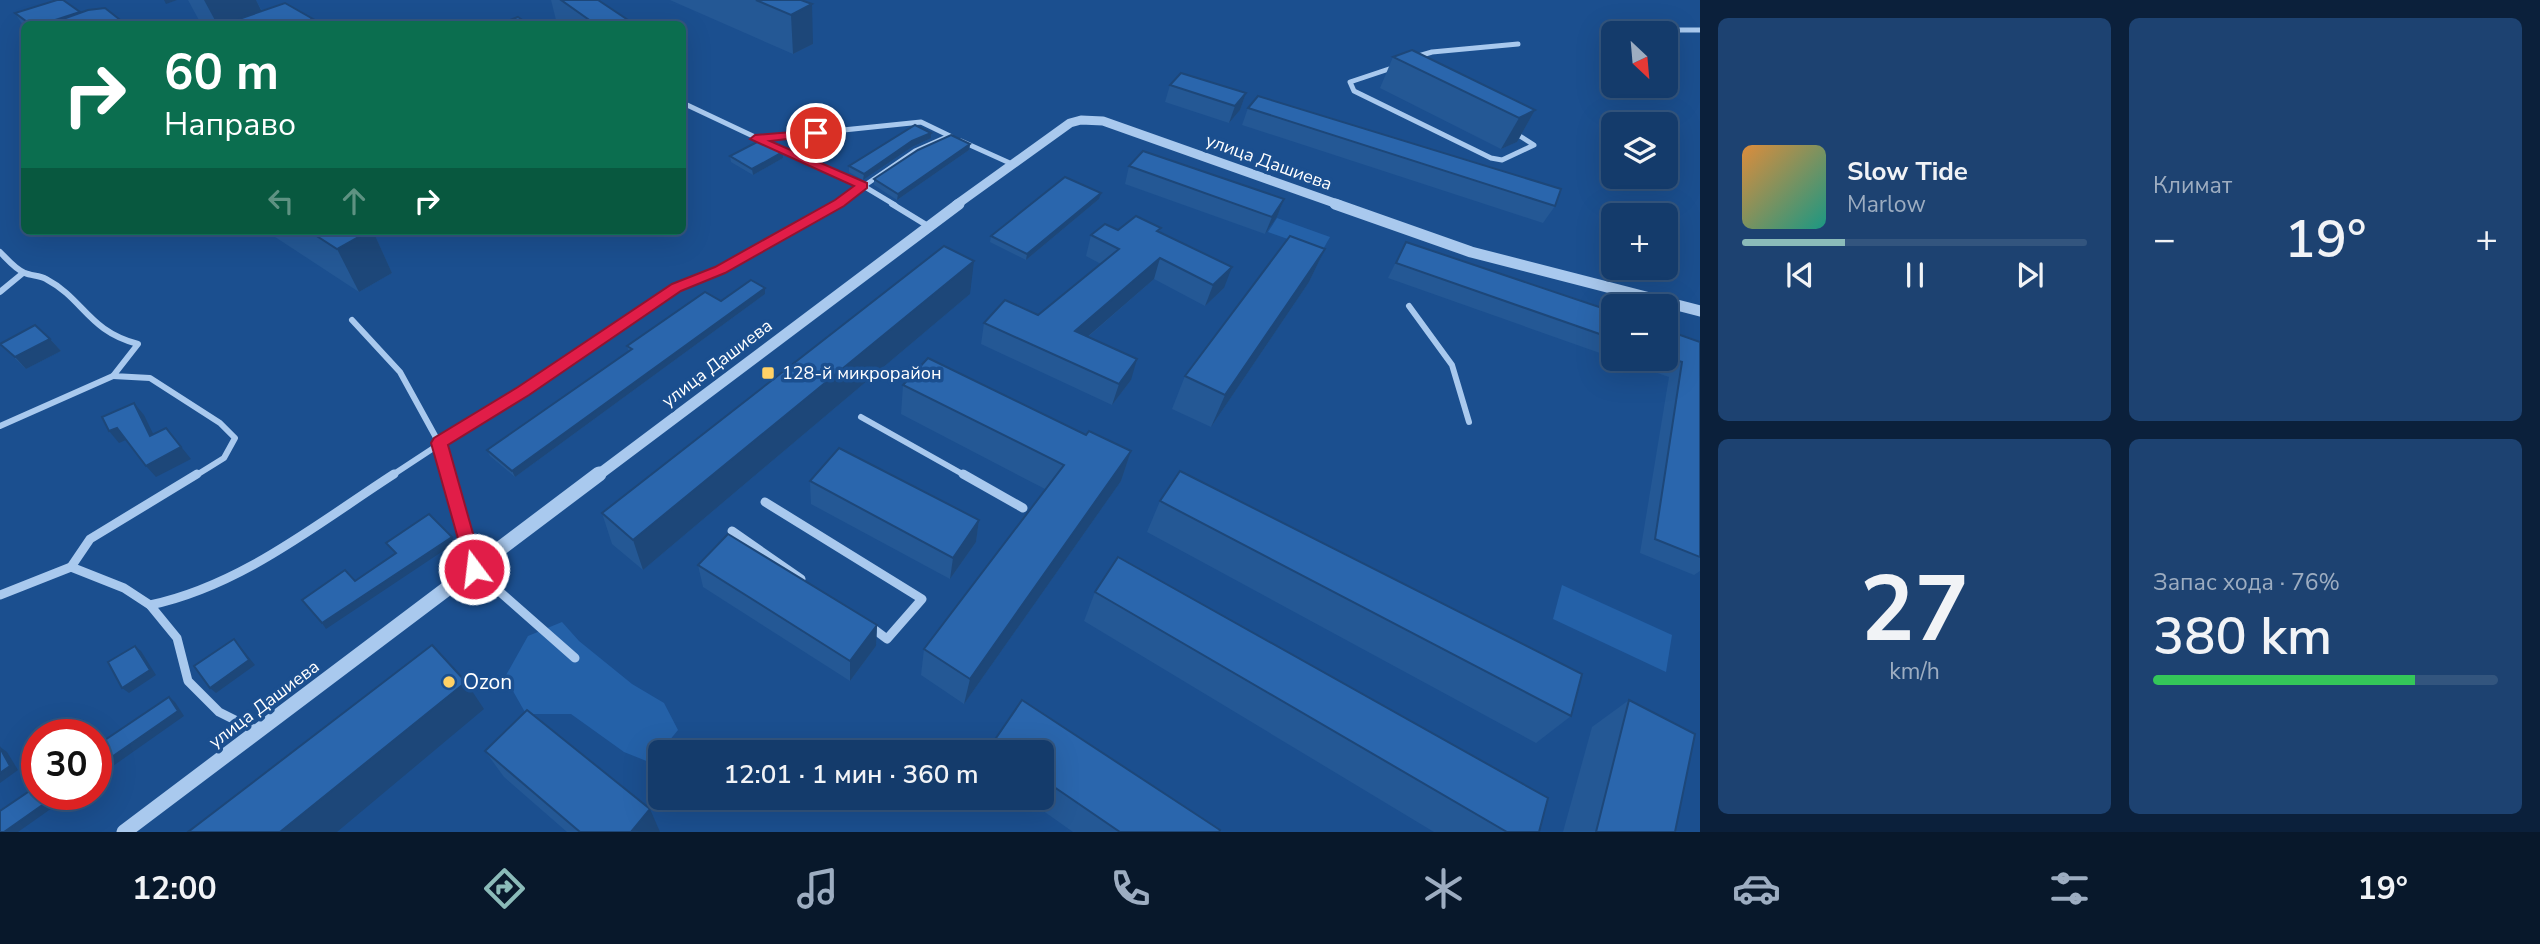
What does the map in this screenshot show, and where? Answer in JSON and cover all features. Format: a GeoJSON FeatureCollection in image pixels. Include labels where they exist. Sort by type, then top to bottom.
{"type":"FeatureCollection","features":[{"type":"Feature","properties":{"kind":"street"},"geometry":{"type":"LineString","coordinates":[[1678,30],[1700,30]]}},
{"type":"Feature","properties":{"kind":"street"},"geometry":{"type":"LineString","coordinates":[[1405,60],[1433,52],[1518,44]]}},
{"type":"Feature","properties":{"kind":"street"},"geometry":{"type":"LineString","coordinates":[[1399,64],[1350,82],[1354,91],[1491,159],[1502,160],[1534,145],[1504,127]]}},
{"type":"Feature","properties":{"kind":"street"},"geometry":{"type":"LineString","coordinates":[[1392,68],[1405,75]]}},
{"type":"Feature","properties":{"kind":"street"},"geometry":{"type":"LineString","coordinates":[[686,104],[755,139],[862,185],[928,226]]}},
{"type":"Feature","properties":{"kind":"street","name":"улица Дашиева"},"geometry":{"type":"LineString","coordinates":[[124,832],[928,226],[1070,123],[1080,120],[1103,121],[1381,221],[1507,263],[1700,311]]}},
{"type":"Feature","properties":{"kind":"street"},"geometry":{"type":"LineString","coordinates":[[755,139],[921,122],[1012,164]]}},
{"type":"Feature","properties":{"kind":"street"},"geometry":{"type":"LineString","coordinates":[[150,605],[178,599],[250,567],[677,288],[720,270],[840,203],[862,185],[915,151],[949,136]]}},
{"type":"Feature","properties":{"kind":"street"},"geometry":{"type":"LineString","coordinates":[[0,253],[23,273],[45,278],[68,296],[100,328],[138,344],[113,376]]}},
{"type":"Feature","properties":{"kind":"street"},"geometry":{"type":"LineString","coordinates":[[0,292],[23,273]]}},
{"type":"Feature","properties":{"kind":"street"},"geometry":{"type":"LineString","coordinates":[[1409,306],[1452,365],[1469,422]]}},
{"type":"Feature","properties":{"kind":"street"},"geometry":{"type":"LineString","coordinates":[[352,320],[400,372],[439,443],[474,569],[575,658]]}},
{"type":"Feature","properties":{"kind":"street"},"geometry":{"type":"LineString","coordinates":[[0,426],[113,376],[150,378],[220,423],[235,438],[224,458],[90,539],[71,567],[0,595]]}},
{"type":"Feature","properties":{"kind":"street"},"geometry":{"type":"LineString","coordinates":[[861,417],[1023,508]]}},
{"type":"Feature","properties":{"kind":"street"},"geometry":{"type":"LineString","coordinates":[[765,502],[922,599],[887,639],[865,624]]}},
{"type":"Feature","properties":{"kind":"street"},"geometry":{"type":"LineString","coordinates":[[732,531],[810,585]]}},
{"type":"Feature","properties":{"kind":"street"},"geometry":{"type":"LineString","coordinates":[[71,567],[124,588],[150,605],[177,638],[188,681],[219,712],[257,732]]}},
{"type":"Feature","properties":{"kind":"shaded area"},"geometry":{"type":"Polygon","coordinates":[[[1277,218],[1330,237],[1322,251],[1268,232],[1277,218]]]}},
{"type":"Feature","properties":{"kind":"shaded area"},"geometry":{"type":"Polygon","coordinates":[[[1562,585],[1672,635],[1666,672],[1553,619],[1562,585]]]}},
{"type":"Feature","properties":{"kind":"shaded area"},"geometry":{"type":"Polygon","coordinates":[[[562,622],[579,641],[632,684],[664,703],[678,730],[670,740],[648,740],[648,762],[624,752],[571,714],[526,714],[505,677],[528,636],[562,622]]]}},
{"type":"Feature","properties":{"kind":"building"},"geometry":{"type":"Polygon","coordinates":[[[57,0],[63,0],[80,12],[52,21],[26,21],[15,13],[57,0]]]}},
{"type":"Feature","properties":{"kind":"building"},"geometry":{"type":"Polygon","coordinates":[[[561,0],[598,0],[630,21],[591,21],[561,0]]]}},
{"type":"Feature","properties":{"kind":"building"},"geometry":{"type":"Polygon","coordinates":[[[756,0],[801,0],[812,4],[791,15],[756,0]]]}},
{"type":"Feature","properties":{"kind":"building"},"geometry":{"type":"Polygon","coordinates":[[[285,3],[313,19],[243,21],[239,19],[285,3]]]}},
{"type":"Feature","properties":{"kind":"building"},"geometry":{"type":"Polygon","coordinates":[[[105,8],[121,21],[57,21],[88,10],[105,8]]]}},
{"type":"Feature","properties":{"kind":"building"},"geometry":{"type":"Polygon","coordinates":[[[518,17],[524,21],[508,21],[518,17]]]}},
{"type":"Feature","properties":{"kind":"building"},"geometry":{"type":"Polygon","coordinates":[[[1412,50],[1535,110],[1519,118],[1393,57],[1412,50]]]}},
{"type":"Feature","properties":{"kind":"building"},"geometry":{"type":"Polygon","coordinates":[[[1181,73],[1246,93],[1235,106],[1170,85],[1181,73]]]}},
{"type":"Feature","properties":{"kind":"building"},"geometry":{"type":"Polygon","coordinates":[[[1258,96],[1561,189],[1555,206],[1248,108],[1258,96]]]}},
{"type":"Feature","properties":{"kind":"building"},"geometry":{"type":"Polygon","coordinates":[[[915,125],[931,133],[912,141],[864,174],[849,166],[915,125]]]}},
{"type":"Feature","properties":{"kind":"building"},"geometry":{"type":"Polygon","coordinates":[[[951,135],[970,144],[898,194],[874,179],[918,150],[951,135]]]}},
{"type":"Feature","properties":{"kind":"building"},"geometry":{"type":"Polygon","coordinates":[[[761,140],[783,152],[752,169],[730,156],[761,140]]]}},
{"type":"Feature","properties":{"kind":"building"},"geometry":{"type":"Polygon","coordinates":[[[1143,151],[1284,199],[1272,217],[1129,166],[1143,151]]]}},
{"type":"Feature","properties":{"kind":"building"},"geometry":{"type":"Polygon","coordinates":[[[1065,177],[1101,193],[1027,254],[991,236],[1065,177]]]}},
{"type":"Feature","properties":{"kind":"building"},"geometry":{"type":"Polygon","coordinates":[[[1136,216],[1161,228],[1157,231],[1232,267],[1213,285],[1160,258],[1075,331],[1137,359],[1119,384],[984,323],[1005,300],[1038,315],[1119,249],[1091,235],[1105,224],[1118,230],[1136,216]]]}},
{"type":"Feature","properties":{"kind":"building"},"geometry":{"type":"Polygon","coordinates":[[[315,235],[362,235],[337,249],[315,235]]]}},
{"type":"Feature","properties":{"kind":"building"},"geometry":{"type":"Polygon","coordinates":[[[1290,236],[1325,249],[1225,395],[1185,376],[1290,236]]]}},
{"type":"Feature","properties":{"kind":"building"},"geometry":{"type":"Polygon","coordinates":[[[1406,242],[1601,308],[1601,334],[1396,263],[1406,242]]]}},
{"type":"Feature","properties":{"kind":"building"},"geometry":{"type":"Polygon","coordinates":[[[944,246],[974,261],[633,540],[602,513],[944,246]]]}},
{"type":"Feature","properties":{"kind":"building"},"geometry":{"type":"Polygon","coordinates":[[[751,280],[765,288],[512,471],[487,450],[632,349],[627,346],[705,292],[721,301],[751,280]]]}},
{"type":"Feature","properties":{"kind":"building"},"geometry":{"type":"Polygon","coordinates":[[[35,325],[50,339],[15,357],[0,344],[35,325]]]}},
{"type":"Feature","properties":{"kind":"building"},"geometry":{"type":"Polygon","coordinates":[[[1678,334],[1700,342],[1700,557],[1655,539],[1682,362],[1678,361],[1678,334]]]}},
{"type":"Feature","properties":{"kind":"building"},"geometry":{"type":"Polygon","coordinates":[[[928,358],[1086,435],[1089,431],[1131,451],[970,679],[924,649],[1064,465],[903,385],[928,358]]]}},
{"type":"Feature","properties":{"kind":"building"},"geometry":{"type":"Polygon","coordinates":[[[134,403],[150,436],[166,428],[181,447],[146,466],[117,428],[109,431],[102,417],[134,403]]]}},
{"type":"Feature","properties":{"kind":"building"},"geometry":{"type":"Polygon","coordinates":[[[839,448],[979,520],[953,558],[810,481],[839,448]]]}},
{"type":"Feature","properties":{"kind":"building"},"geometry":{"type":"Polygon","coordinates":[[[1180,471],[1582,674],[1571,716],[1160,501],[1180,471]]]}},
{"type":"Feature","properties":{"kind":"building"},"geometry":{"type":"Polygon","coordinates":[[[429,514],[452,537],[322,623],[302,600],[345,570],[355,581],[396,553],[386,543],[429,514]]]}},
{"type":"Feature","properties":{"kind":"building"},"geometry":{"type":"Polygon","coordinates":[[[728,534],[877,625],[850,661],[698,565],[728,534]]]}},
{"type":"Feature","properties":{"kind":"building"},"geometry":{"type":"Polygon","coordinates":[[[1118,557],[1548,798],[1539,832],[1507,832],[1095,592],[1118,557]]]}},
{"type":"Feature","properties":{"kind":"building"},"geometry":{"type":"Polygon","coordinates":[[[234,639],[249,660],[210,688],[194,666],[234,639]]]}},
{"type":"Feature","properties":{"kind":"building"},"geometry":{"type":"Polygon","coordinates":[[[432,645],[466,682],[280,832],[188,832],[432,645]]]}},
{"type":"Feature","properties":{"kind":"building"},"geometry":{"type":"Polygon","coordinates":[[[135,646],[150,670],[122,688],[108,662],[135,646]]]}},
{"type":"Feature","properties":{"kind":"building"},"geometry":{"type":"Polygon","coordinates":[[[169,697],[178,711],[112,757],[112,735],[169,697]]]}},
{"type":"Feature","properties":{"kind":"building"},"geometry":{"type":"Polygon","coordinates":[[[1022,700],[1220,830],[1120,832],[1054,787],[1054,740],[995,740],[1022,700]]]}},
{"type":"Feature","properties":{"kind":"building"},"geometry":{"type":"Polygon","coordinates":[[[1629,700],[1695,734],[1675,832],[1596,832],[1629,700]]]}},
{"type":"Feature","properties":{"kind":"building"},"geometry":{"type":"Polygon","coordinates":[[[527,710],[649,810],[631,832],[580,832],[485,751],[527,710]]]}},
{"type":"Feature","properties":{"kind":"building"},"geometry":{"type":"Polygon","coordinates":[[[0,748],[10,766],[0,773],[0,748]]]}},
{"type":"Feature","properties":{"kind":"building"},"geometry":{"type":"Polygon","coordinates":[[[21,797],[21,810],[35,810],[4,832],[0,832],[0,811],[21,797]]]}},
{"type":"Feature","properties":{"kind":"place","name":"128-й микрорайон"},"geometry":{"type":"Point","coordinates":[768,373]}},
{"type":"Feature","properties":{"kind":"place","name":"Ozon"},"geometry":{"type":"Point","coordinates":[449,682]}},
{"type":"Feature","properties":{"kind":"route"},"geometry":{"type":"LineString","coordinates":[[474,569],[439,443],[523,391],[677,288],[720,270],[840,203],[862,185],[755,139],[816,133]]}}]}
